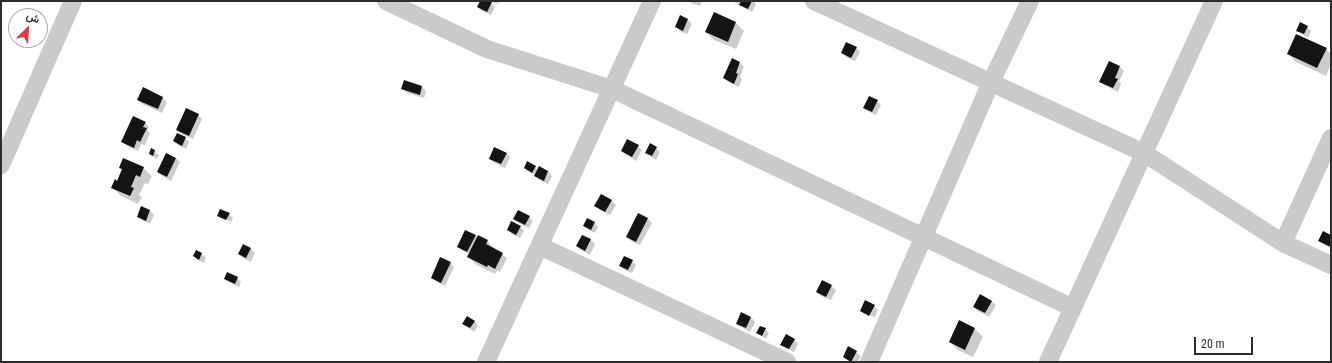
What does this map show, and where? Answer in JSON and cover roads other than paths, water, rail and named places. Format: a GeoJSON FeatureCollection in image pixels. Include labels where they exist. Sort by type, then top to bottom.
{"type":"FeatureCollection","features":[{"type":"Feature","properties":{"kind":"street"},"geometry":{"type":"LineString","coordinates":[[1,165],[73,1]]}},
{"type":"Feature","properties":{"kind":"street"},"geometry":{"type":"LineString","coordinates":[[386,1],[487,50],[612,89],[1073,308]]}},
{"type":"Feature","properties":{"kind":"street"},"geometry":{"type":"LineString","coordinates":[[486,362],[652,1]]}},
{"type":"Feature","properties":{"kind":"street"},"geometry":{"type":"LineString","coordinates":[[814,1],[1144,153],[1283,243],[1331,265]]}},
{"type":"Feature","properties":{"kind":"street"},"geometry":{"type":"LineString","coordinates":[[869,362],[991,82],[1030,1]]}},
{"type":"Feature","properties":{"kind":"street"},"geometry":{"type":"LineString","coordinates":[[1048,362],[1214,1]]}},
{"type":"Feature","properties":{"kind":"street"},"geometry":{"type":"LineString","coordinates":[[1283,243],[1331,138]]}},
{"type":"Feature","properties":{"kind":"street"},"geometry":{"type":"LineString","coordinates":[[540,246],[786,362]]}}]}
